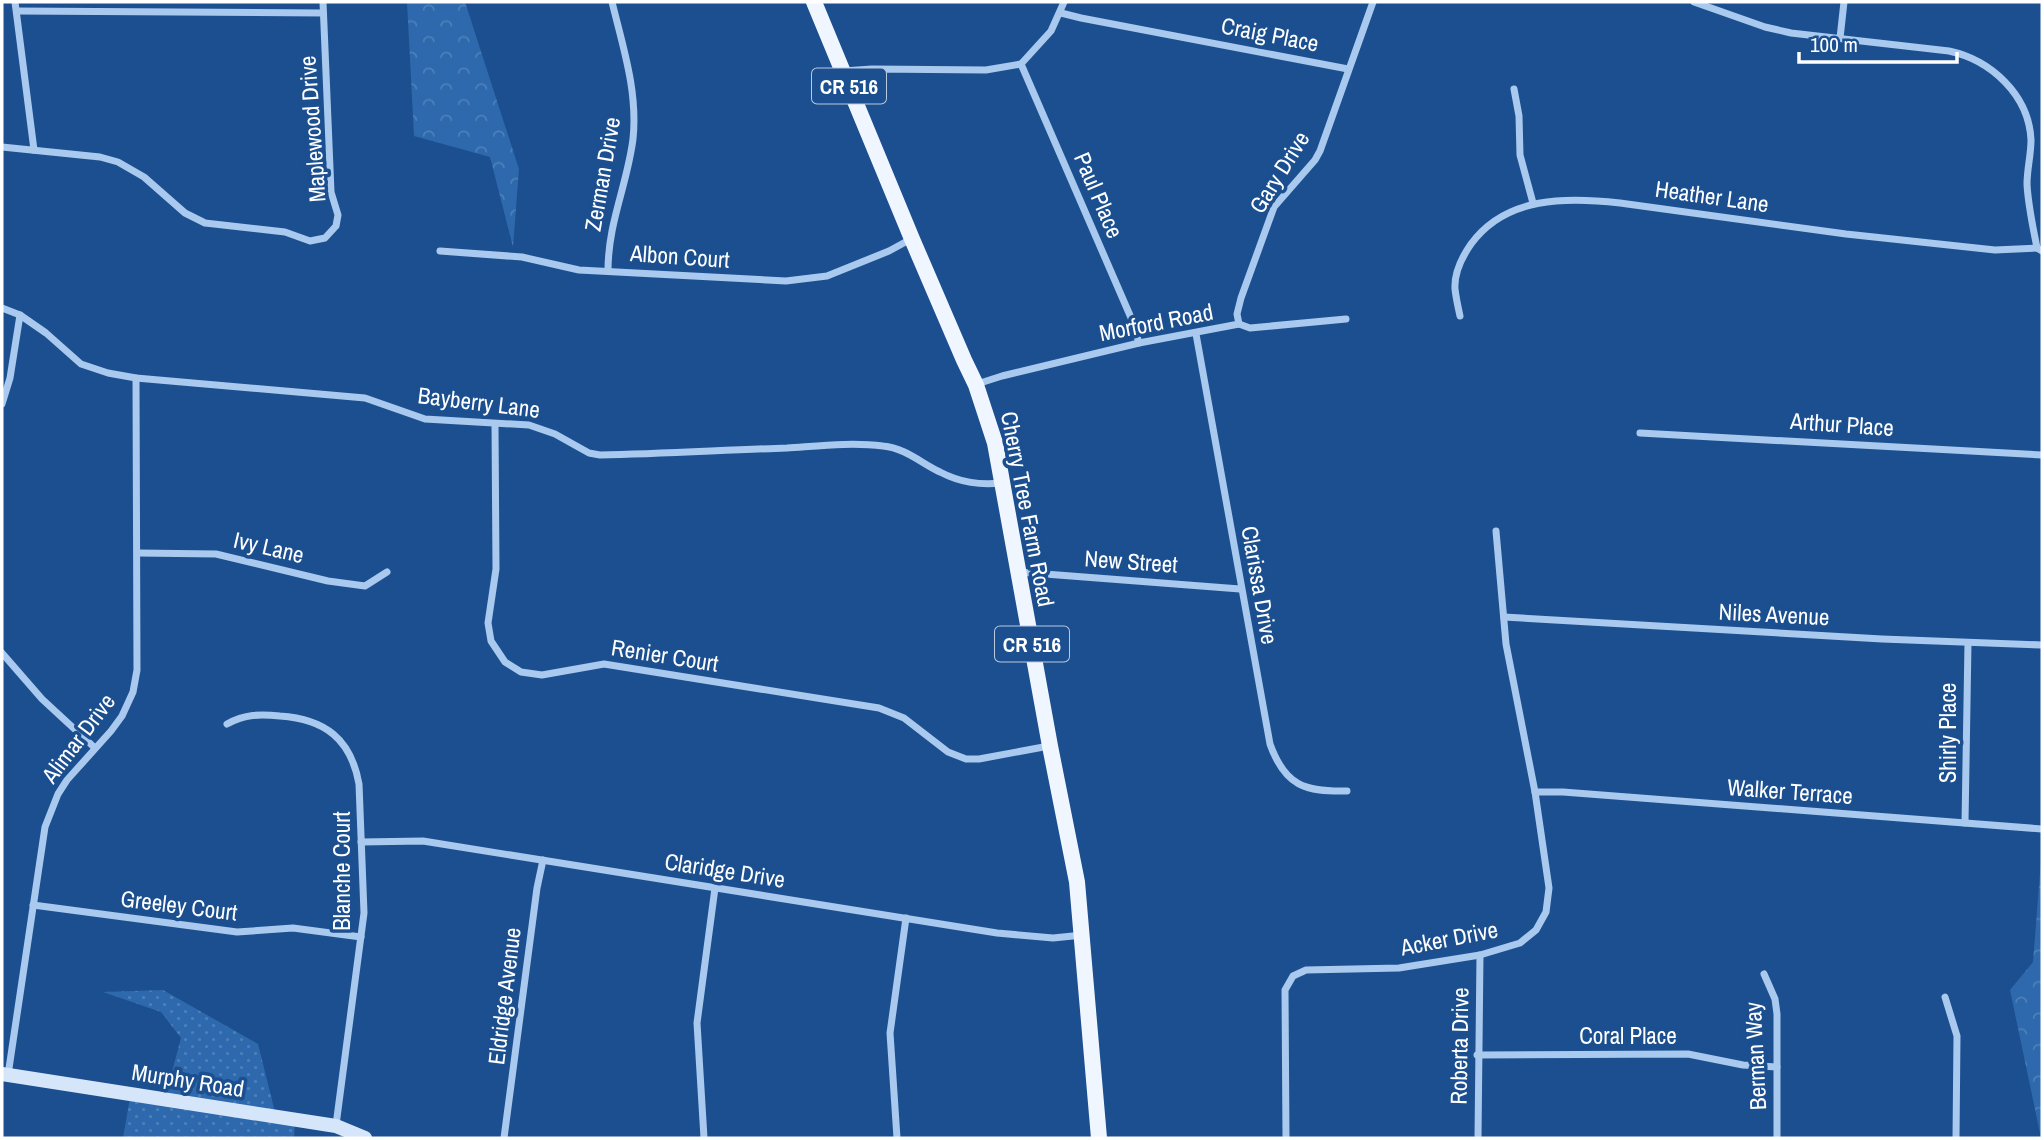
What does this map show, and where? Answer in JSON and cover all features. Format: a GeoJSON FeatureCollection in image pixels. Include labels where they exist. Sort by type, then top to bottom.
{"type":"FeatureCollection","features":[{"type":"Feature","properties":{"kind":"main road","name":"Cherry Tree Farm Road"},"geometry":{"type":"LineString","coordinates":[[814,2],[912,239],[976,384],[992,432],[1077,882],[1100,1138]]}},
{"type":"Feature","properties":{"kind":"street"},"geometry":{"type":"LineString","coordinates":[[15,2],[34,150]]}},
{"type":"Feature","properties":{"kind":"street","name":"Maplewood Drive"},"geometry":{"type":"LineString","coordinates":[[2,147],[100,158],[125,164],[144,177],[178,208],[205,223],[285,232],[310,241],[324,238],[335,226],[338,215],[331,192],[323,2]]}},
{"type":"Feature","properties":{"kind":"street","name":"Zerman Drive"},"geometry":{"type":"LineString","coordinates":[[608,271],[610,234],[628,166],[634,120],[629,69],[612,2]]}},
{"type":"Feature","properties":{"kind":"street"},"geometry":{"type":"LineString","coordinates":[[842,71],[986,70],[1021,64],[1046,38],[1061,13],[1064,2]]}},
{"type":"Feature","properties":{"kind":"street","name":"Gary Drive"},"geometry":{"type":"LineString","coordinates":[[1239,324],[1237,314],[1241,298],[1274,207],[1315,160],[1373,2]]}},
{"type":"Feature","properties":{"kind":"street"},"geometry":{"type":"LineString","coordinates":[[1694,2],[1765,27],[1791,33],[1962,54],[1985,65],[2006,83],[2022,108],[2030,133],[2027,185],[2040,249]]}},
{"type":"Feature","properties":{"kind":"street"},"geometry":{"type":"LineString","coordinates":[[1840,38],[1844,2]]}},
{"type":"Feature","properties":{"kind":"street"},"geometry":{"type":"LineString","coordinates":[[17,11],[323,13]]}},
{"type":"Feature","properties":{"kind":"street","name":"Craig Place"},"geometry":{"type":"LineString","coordinates":[[1061,13],[1348,69]]}},
{"type":"Feature","properties":{"kind":"street","name":"Paul Place"},"geometry":{"type":"LineString","coordinates":[[1021,64],[1139,343]]}},
{"type":"Feature","properties":{"kind":"street"},"geometry":{"type":"LineString","coordinates":[[1514,89],[1519,116],[1520,155],[1533,203]]}},
{"type":"Feature","properties":{"kind":"street","name":"Heather Lane"},"geometry":{"type":"LineString","coordinates":[[1460,316],[1455,289],[1456,276],[1465,253],[1488,226],[1510,212],[1533,203],[1582,198],[1846,234],[1995,250],[2040,249]]}},
{"type":"Feature","properties":{"kind":"street","name":"Albon Court"},"geometry":{"type":"LineString","coordinates":[[440,251],[529,258],[571,269],[769,281],[807,280],[827,276],[912,239]]}},
{"type":"Feature","properties":{"kind":"street","name":"Bayberry Lane"},"geometry":{"type":"LineString","coordinates":[[2,308],[20,315],[46,333],[81,364],[136,378],[365,398],[425,418],[523,424],[547,430],[589,453],[600,455],[885,446],[904,451],[939,472],[964,482],[985,485],[1003,483]]}},
{"type":"Feature","properties":{"kind":"street"},"geometry":{"type":"LineString","coordinates":[[2,404],[10,378],[20,315]]}},
{"type":"Feature","properties":{"kind":"street","name":"Morford Road"},"geometry":{"type":"LineString","coordinates":[[976,384],[1139,343],[1239,324],[1250,328],[1346,319]]}},
{"type":"Feature","properties":{"kind":"street","name":"Clarissa Drive"},"geometry":{"type":"LineString","coordinates":[[1196,334],[1261,704],[1275,758],[1288,775],[1306,788],[1318,792],[1347,791]]}},
{"type":"Feature","properties":{"kind":"street","name":"Alimar Drive"},"geometry":{"type":"LineString","coordinates":[[5,1074],[42,842],[51,811],[67,780],[122,716],[133,692],[137,670],[136,378]]}},
{"type":"Feature","properties":{"kind":"street","name":"Renier Court"},"geometry":{"type":"LineString","coordinates":[[495,424],[496,569],[488,623],[491,641],[498,653],[514,668],[529,674],[542,675],[604,664],[879,708],[904,718],[948,752],[966,759],[1050,746]]}},
{"type":"Feature","properties":{"kind":"street","name":"Arthur Place"},"geometry":{"type":"LineString","coordinates":[[1640,433],[2042,455]]}},
{"type":"Feature","properties":{"kind":"street","name":"Acker Drive"},"geometry":{"type":"LineString","coordinates":[[1286,1138],[1285,990],[1293,976],[1306,970],[1399,968],[1480,955],[1520,943],[1535,930],[1546,912],[1549,888],[1535,792],[1506,645],[1496,531]]}},
{"type":"Feature","properties":{"kind":"street","name":"Ivy Lane"},"geometry":{"type":"LineString","coordinates":[[138,553],[216,554],[328,581],[365,586],[387,572]]}},
{"type":"Feature","properties":{"kind":"street","name":"New Street"},"geometry":{"type":"LineString","coordinates":[[1018,572],[1240,589]]}},
{"type":"Feature","properties":{"kind":"street","name":"Niles Avenue"},"geometry":{"type":"LineString","coordinates":[[1504,617],[2042,645]]}},
{"type":"Feature","properties":{"kind":"street","name":"Shirly Place"},"geometry":{"type":"LineString","coordinates":[[1965,823],[1968,643]]}},
{"type":"Feature","properties":{"kind":"street"},"geometry":{"type":"LineString","coordinates":[[2,653],[42,699],[95,748]]}},
{"type":"Feature","properties":{"kind":"street","name":"Blanche Court"},"geometry":{"type":"LineString","coordinates":[[227,724],[246,716],[293,716],[315,722],[338,738],[348,750],[356,769],[364,913],[336,1126]]}},
{"type":"Feature","properties":{"kind":"street","name":"Walker Terrace"},"geometry":{"type":"LineString","coordinates":[[1535,792],[2042,829]]}},
{"type":"Feature","properties":{"kind":"street","name":"Claridge Drive"},"geometry":{"type":"LineString","coordinates":[[361,842],[424,841],[1021,936],[1053,938],[1083,935]]}},
{"type":"Feature","properties":{"kind":"street","name":"Eldridge Avenue"},"geometry":{"type":"LineString","coordinates":[[504,1138],[543,859]]}},
{"type":"Feature","properties":{"kind":"street"},"geometry":{"type":"LineString","coordinates":[[704,1138],[696,1023],[715,888]]}},
{"type":"Feature","properties":{"kind":"street","name":"Greeley Court"},"geometry":{"type":"LineString","coordinates":[[33,905],[237,932],[293,928],[361,937]]}},
{"type":"Feature","properties":{"kind":"street"},"geometry":{"type":"LineString","coordinates":[[897,1138],[890,1033],[906,918]]}},
{"type":"Feature","properties":{"kind":"street","name":"Roberta Drive"},"geometry":{"type":"LineString","coordinates":[[1478,1138],[1480,955]]}},
{"type":"Feature","properties":{"kind":"street","name":"Berman Way"},"geometry":{"type":"LineString","coordinates":[[1764,974],[1776,1007],[1777,1138]]}},
{"type":"Feature","properties":{"kind":"street"},"geometry":{"type":"LineString","coordinates":[[1945,997],[1957,1036],[1956,1138]]}},
{"type":"Feature","properties":{"kind":"street","name":"Coral Place"},"geometry":{"type":"LineString","coordinates":[[1478,1055],[1688,1054],[1743,1065],[1776,1067]]}},
{"type":"Feature","properties":{"kind":"street","name":"Murphy Road"},"geometry":{"type":"LineString","coordinates":[[5,1074],[336,1126],[365,1138]]}},
{"type":"Feature","properties":{"kind":"green space"},"geometry":{"type":"Polygon","coordinates":[[[407,2],[465,2],[519,169],[513,247],[490,157],[414,136],[407,2]]]}},
{"type":"Feature","properties":{"kind":"green space"},"geometry":{"type":"Polygon","coordinates":[[[2042,847],[2041,1138],[2010,990],[2033,962],[2042,847]]]}},
{"type":"Feature","properties":{"kind":"green space"},"geometry":{"type":"Polygon","coordinates":[[[163,990],[258,1044],[276,1116],[295,1119],[294,1138],[123,1138],[131,1092],[165,1098],[181,1038],[161,1012],[103,992],[163,990]]]}}]}
